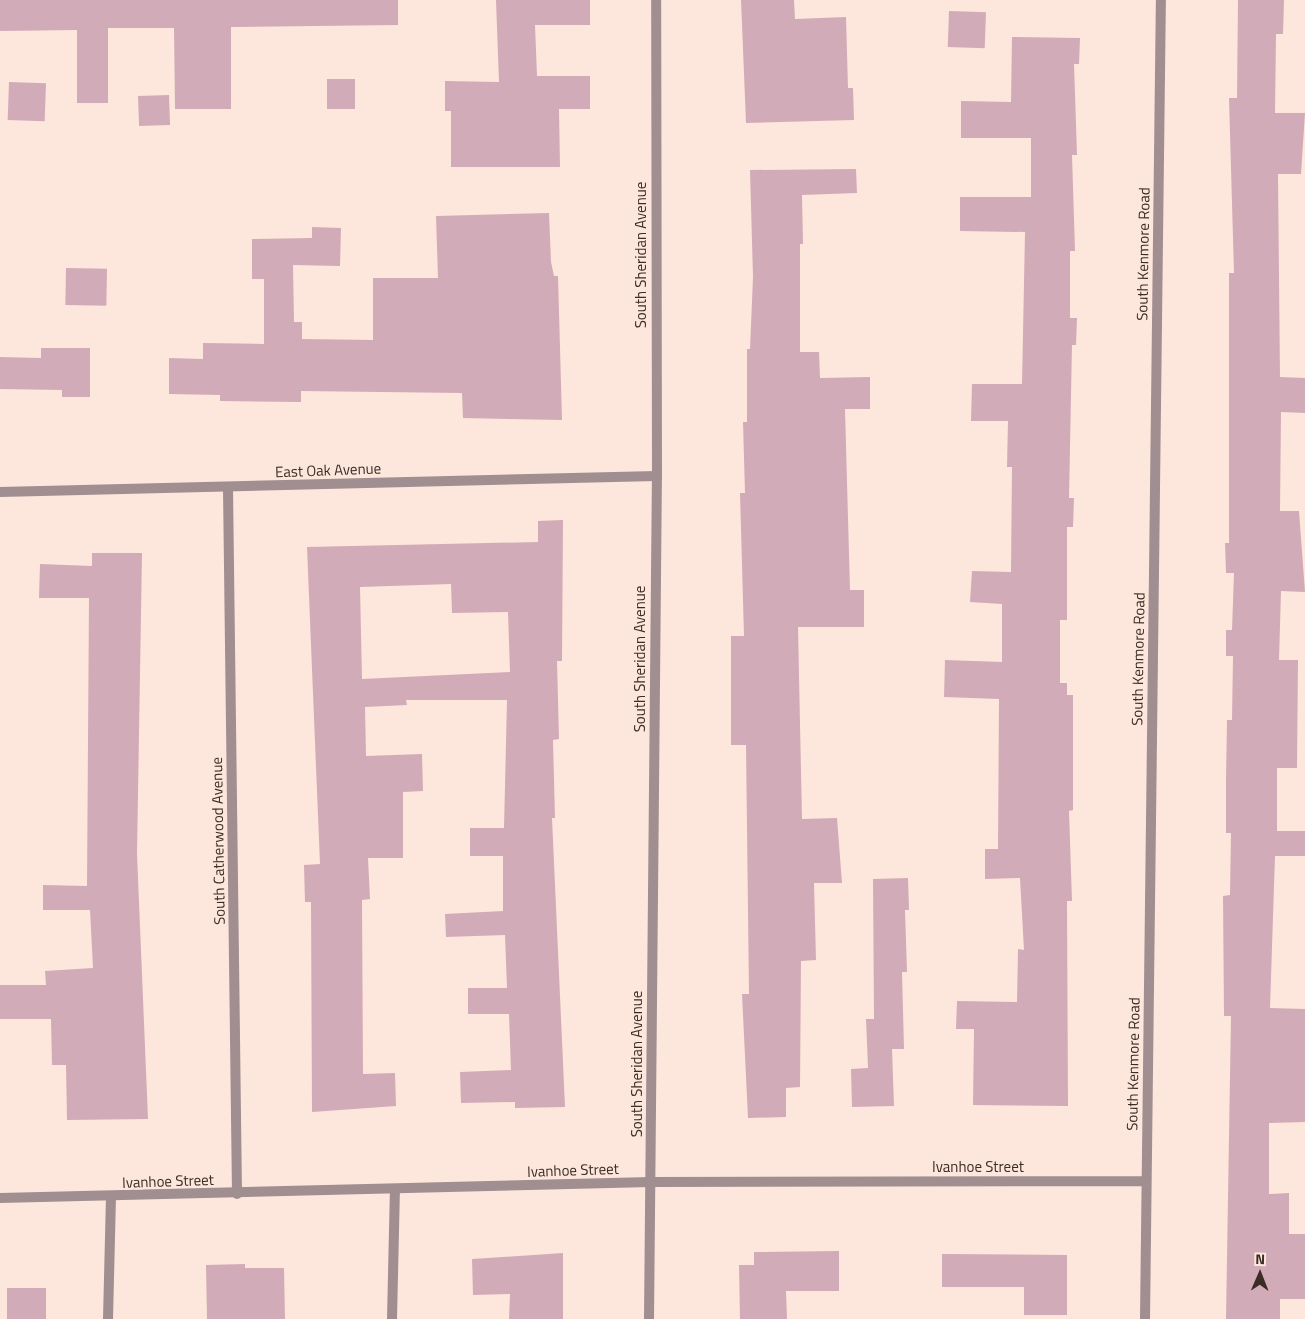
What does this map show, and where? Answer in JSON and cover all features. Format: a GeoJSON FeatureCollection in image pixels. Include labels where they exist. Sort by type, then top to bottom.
{"type":"FeatureCollection","features":[{"type":"Feature","properties":{"kind":"street","name":"South Sheridan Avenue"},"geometry":{"type":"LineString","coordinates":[[649,1319],[657,476],[656,0]]}},
{"type":"Feature","properties":{"kind":"street","name":"South Kenmore Road"},"geometry":{"type":"LineString","coordinates":[[1145,1319],[1161,0]]}},
{"type":"Feature","properties":{"kind":"street","name":"East Oak Avenue"},"geometry":{"type":"LineString","coordinates":[[0,492],[228,488],[657,476]]}},
{"type":"Feature","properties":{"kind":"street","name":"South Catherwood Avenue"},"geometry":{"type":"LineString","coordinates":[[228,488],[237,1194]]}},
{"type":"Feature","properties":{"kind":"street","name":"Ivanhoe Street"},"geometry":{"type":"LineString","coordinates":[[0,1198],[111,1198],[650,1182],[1146,1181]]}},
{"type":"Feature","properties":{"kind":"street"},"geometry":{"type":"LineString","coordinates":[[392,1319],[395,1190]]}},
{"type":"Feature","properties":{"kind":"street"},"geometry":{"type":"LineString","coordinates":[[108,1319],[111,1198]]}},
{"type":"Feature","properties":{"kind":"building"},"geometry":{"type":"Polygon","coordinates":[[[0,0],[398,0],[398,25],[231,27],[231,109],[175,109],[174,28],[108,28],[108,103],[77,103],[77,30],[0,31],[0,0]]]}},
{"type":"Feature","properties":{"kind":"building"},"geometry":{"type":"Polygon","coordinates":[[[496,0],[590,0],[590,25],[535,25],[537,76],[590,76],[590,109],[559,109],[560,167],[451,167],[451,111],[445,111],[445,81],[499,82],[496,0]]]}},
{"type":"Feature","properties":{"kind":"building"},"geometry":{"type":"Polygon","coordinates":[[[741,0],[794,0],[795,19],[846,17],[848,88],[853,88],[854,120],[746,123],[741,0]]]}},
{"type":"Feature","properties":{"kind":"building"},"geometry":{"type":"Polygon","coordinates":[[[1238,0],[1284,0],[1283,34],[1276,34],[1275,113],[1305,113],[1301,174],[1278,174],[1280,377],[1305,378],[1305,413],[1281,412],[1280,511],[1299,511],[1305,592],[1281,591],[1279,660],[1298,660],[1297,768],[1277,768],[1277,831],[1305,831],[1305,856],[1275,856],[1270,1008],[1305,1009],[1305,1122],[1269,1123],[1269,1194],[1289,1193],[1289,1234],[1305,1234],[1305,1299],[1280,1299],[1280,1319],[1226,1319],[1231,1016],[1224,1016],[1223,896],[1230,895],[1231,833],[1226,833],[1226,779],[1227,720],[1232,720],[1233,656],[1226,656],[1226,630],[1232,630],[1234,573],[1226,573],[1225,543],[1229,543],[1229,273],[1234,273],[1229,98],[1237,98],[1238,0]]]}},
{"type":"Feature","properties":{"kind":"building"},"geometry":{"type":"Polygon","coordinates":[[[949,11],[986,12],[985,48],[948,47],[949,11]]]}},
{"type":"Feature","properties":{"kind":"building"},"geometry":{"type":"Polygon","coordinates":[[[1012,37],[1080,38],[1079,64],[1074,64],[1077,155],[1072,155],[1075,251],[1070,251],[1070,318],[1077,318],[1076,345],[1072,345],[1069,498],[1074,498],[1073,527],[1067,527],[1067,620],[1060,620],[1060,683],[1067,683],[1067,695],[1073,695],[1073,810],[1069,811],[1072,901],[1067,901],[1068,1106],[973,1105],[974,1029],[956,1029],[957,1001],[1017,1002],[1018,949],[1024,950],[1020,878],[985,879],[985,849],[998,849],[999,699],[944,697],[945,660],[1002,662],[1002,604],[970,602],[972,571],[1011,572],[1012,467],[1007,467],[1008,421],[971,421],[972,384],[1022,384],[1025,232],[960,231],[960,197],[1031,197],[1031,138],[961,138],[961,101],[1011,102],[1012,37]]]}},
{"type":"Feature","properties":{"kind":"building"},"geometry":{"type":"Polygon","coordinates":[[[327,79],[355,79],[355,109],[327,109],[327,79]]]}},
{"type":"Feature","properties":{"kind":"building"},"geometry":{"type":"Polygon","coordinates":[[[9,82],[46,83],[45,121],[8,120],[9,82]]]}},
{"type":"Feature","properties":{"kind":"building"},"geometry":{"type":"Polygon","coordinates":[[[169,95],[170,125],[139,126],[138,96],[169,95]]]}},
{"type":"Feature","properties":{"kind":"building"},"geometry":{"type":"Polygon","coordinates":[[[856,169],[857,193],[802,195],[803,244],[800,244],[800,352],[819,352],[820,378],[870,377],[870,409],[845,409],[850,590],[864,590],[864,627],[798,627],[802,819],[837,818],[842,883],[814,883],[816,960],[801,961],[800,1087],[786,1088],[786,1117],[748,1118],[742,994],[749,994],[746,745],[731,745],[731,636],[744,636],[740,493],[745,493],[743,422],[747,422],[747,349],[750,349],[753,277],[750,170],[856,169]]]}},
{"type":"Feature","properties":{"kind":"building"},"geometry":{"type":"Polygon","coordinates":[[[549,213],[551,262],[554,276],[558,276],[562,420],[463,418],[462,393],[301,391],[301,402],[220,401],[220,395],[169,394],[169,358],[203,359],[203,343],[264,344],[264,279],[252,279],[252,239],[312,238],[312,227],[341,228],[340,266],[293,265],[294,322],[302,322],[302,339],[373,340],[373,278],[438,278],[436,216],[549,213]]]}},
{"type":"Feature","properties":{"kind":"building"},"geometry":{"type":"Polygon","coordinates":[[[66,268],[107,269],[106,306],[65,305],[66,268]]]}},
{"type":"Feature","properties":{"kind":"building"},"geometry":{"type":"Polygon","coordinates":[[[41,348],[90,348],[90,397],[62,397],[62,390],[0,389],[0,357],[41,358],[41,348]]]}},
{"type":"Feature","properties":{"kind":"building"},"geometry":{"type":"Polygon","coordinates":[[[563,520],[562,661],[557,661],[559,739],[553,740],[555,818],[552,818],[565,1107],[515,1108],[515,1102],[461,1103],[460,1072],[511,1070],[509,1014],[468,1014],[468,988],[507,988],[505,935],[446,937],[445,914],[503,911],[503,856],[470,856],[470,828],[504,828],[507,700],[406,700],[407,705],[365,707],[366,756],[422,754],[423,791],[403,792],[403,858],[368,858],[370,899],[362,900],[363,1074],[395,1073],[396,1106],[312,1112],[311,902],[305,902],[304,865],[320,864],[307,547],[538,542],[538,521],[563,520]],[[451,584],[360,587],[362,679],[510,672],[508,612],[452,613],[451,584]]]}},
{"type":"Feature","properties":{"kind":"building"},"geometry":{"type":"Polygon","coordinates":[[[92,553],[142,553],[137,854],[148,1119],[67,1120],[66,1065],[52,1065],[51,1019],[0,1019],[0,985],[46,985],[45,971],[93,968],[90,910],[43,910],[43,885],[87,886],[89,598],[39,598],[40,564],[92,566],[92,553]]]}},
{"type":"Feature","properties":{"kind":"building"},"geometry":{"type":"Polygon","coordinates":[[[908,878],[909,910],[905,910],[907,972],[902,972],[904,1049],[892,1049],[894,1106],[852,1107],[851,1069],[868,1068],[866,1019],[874,1019],[873,879],[908,878]]]}},
{"type":"Feature","properties":{"kind":"building"},"geometry":{"type":"Polygon","coordinates":[[[839,1251],[839,1291],[786,1291],[787,1319],[740,1319],[739,1265],[754,1265],[754,1252],[839,1251]]]}},
{"type":"Feature","properties":{"kind":"building"},"geometry":{"type":"Polygon","coordinates":[[[563,1253],[563,1319],[509,1319],[510,1294],[473,1295],[472,1259],[563,1253]]]}},
{"type":"Feature","properties":{"kind":"building"},"geometry":{"type":"Polygon","coordinates":[[[942,1254],[1067,1255],[1067,1315],[1024,1315],[1024,1287],[942,1287],[942,1254]]]}},
{"type":"Feature","properties":{"kind":"building"},"geometry":{"type":"Polygon","coordinates":[[[245,1264],[245,1268],[284,1268],[285,1319],[207,1319],[206,1265],[245,1264]]]}},
{"type":"Feature","properties":{"kind":"building"},"geometry":{"type":"Polygon","coordinates":[[[7,1288],[46,1288],[46,1319],[7,1319],[7,1288]]]}}]}
